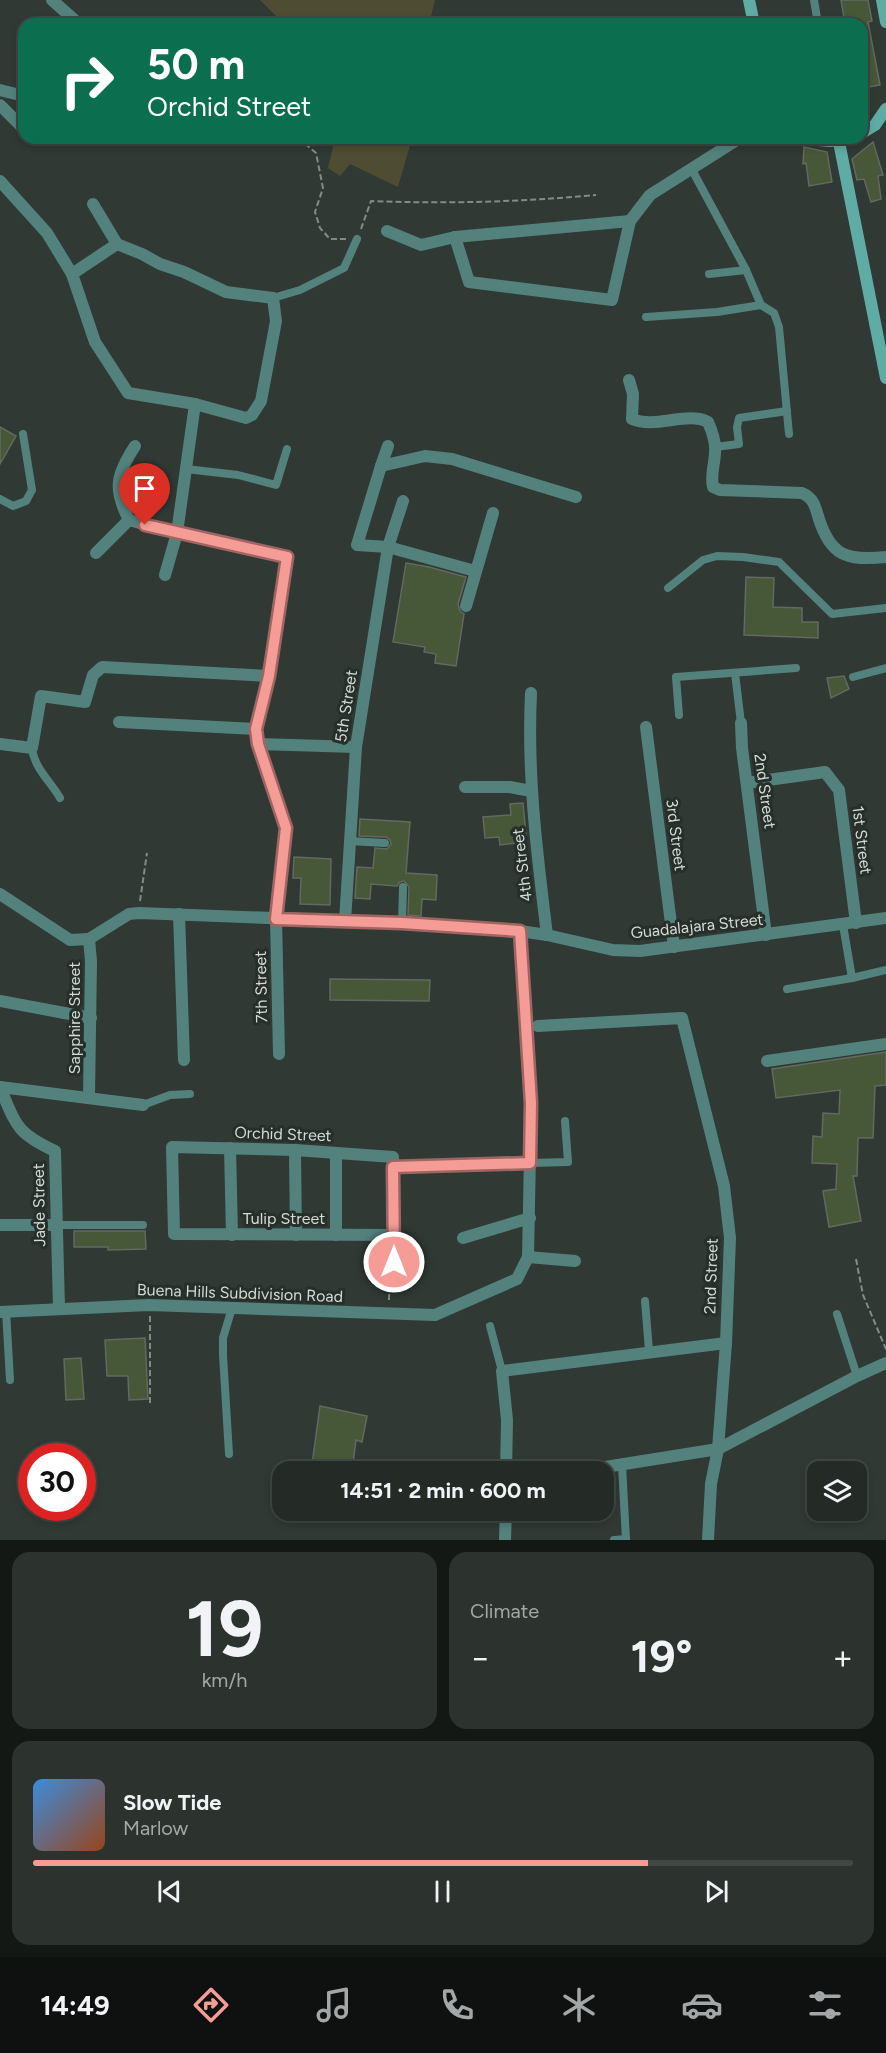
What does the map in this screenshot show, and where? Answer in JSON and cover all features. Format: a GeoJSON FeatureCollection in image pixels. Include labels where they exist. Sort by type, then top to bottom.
{"type":"FeatureCollection","features":[{"type":"Feature","properties":{"kind":"main road"},"geometry":{"type":"LineString","coordinates":[[752,0],[754,18]]}},
{"type":"Feature","properties":{"kind":"main road"},"geometry":{"type":"LineString","coordinates":[[882,0],[886,21]]}},
{"type":"Feature","properties":{"kind":"main road"},"geometry":{"type":"LineString","coordinates":[[868,129],[886,109]]}},
{"type":"Feature","properties":{"kind":"main road"},"geometry":{"type":"LineString","coordinates":[[840,144],[884,352],[886,378]]}},
{"type":"Feature","properties":{"kind":"street"},"geometry":{"type":"LineString","coordinates":[[52,0],[72,18]]}},
{"type":"Feature","properties":{"kind":"street"},"geometry":{"type":"LineString","coordinates":[[0,90],[18,94]]}},
{"type":"Feature","properties":{"kind":"street"},"geometry":{"type":"LineString","coordinates":[[0,105],[18,123]]}},
{"type":"Feature","properties":{"kind":"street"},"geometry":{"type":"LineString","coordinates":[[455,237],[469,282],[612,300],[630,221],[650,195],[730,144]]}},
{"type":"Feature","properties":{"kind":"street"},"geometry":{"type":"LineString","coordinates":[[0,181],[47,233],[72,274],[95,342],[128,393],[195,404],[246,418],[252,415],[258,409],[261,401],[274,336],[276,321],[273,298],[226,292],[117,244],[93,204]]}},
{"type":"Feature","properties":{"kind":"street"},"geometry":{"type":"LineString","coordinates":[[387,231],[421,245],[455,237],[630,221]]}},
{"type":"Feature","properties":{"kind":"street"},"geometry":{"type":"LineString","coordinates":[[72,274],[117,244]]}},
{"type":"Feature","properties":{"kind":"street"},"geometry":{"type":"LineString","coordinates":[[629,380],[633,394],[632,419],[648,423],[704,420],[708,422],[715,447],[713,487],[720,490],[802,493],[810,497],[815,505],[824,535],[844,556],[861,560],[886,557]]}},
{"type":"Feature","properties":{"kind":"street"},"geometry":{"type":"LineString","coordinates":[[165,574],[177,533],[195,404]]}},
{"type":"Feature","properties":{"kind":"street"},"geometry":{"type":"LineString","coordinates":[[119,722],[256,729],[269,676],[287,557],[129,520],[121,505],[119,477],[122,466],[135,446]]}},
{"type":"Feature","properties":{"kind":"street"},"geometry":{"type":"LineString","coordinates":[[388,446],[357,545],[388,547],[475,571]]}},
{"type":"Feature","properties":{"kind":"street"},"geometry":{"type":"LineString","coordinates":[[381,466],[425,456],[452,459],[576,497]]}},
{"type":"Feature","properties":{"kind":"street","name":"5th Street"},"geometry":{"type":"LineString","coordinates":[[345,921],[356,747],[388,547],[403,501]]}},
{"type":"Feature","properties":{"kind":"street"},"geometry":{"type":"LineString","coordinates":[[466,606],[493,513]]}},
{"type":"Feature","properties":{"kind":"street"},"geometry":{"type":"LineString","coordinates":[[96,552],[129,520]]}},
{"type":"Feature","properties":{"kind":"street"},"geometry":{"type":"LineString","coordinates":[[0,744],[32,748],[41,696],[85,702],[93,675],[102,667],[269,676]]}},
{"type":"Feature","properties":{"kind":"street","name":"4th Street"},"geometry":{"type":"LineString","coordinates":[[531,693],[528,743],[532,812],[547,934]]}},
{"type":"Feature","properties":{"kind":"street","name":"2nd Street"},"geometry":{"type":"LineString","coordinates":[[741,723],[742,748],[766,935]]}},
{"type":"Feature","properties":{"kind":"street","name":"3rd Street"},"geometry":{"type":"LineString","coordinates":[[646,727],[674,947]]}},
{"type":"Feature","properties":{"kind":"street","name":"7th Street"},"geometry":{"type":"LineString","coordinates":[[256,729],[258,744],[286,828],[276,919],[279,1054]]}},
{"type":"Feature","properties":{"kind":"street"},"geometry":{"type":"LineString","coordinates":[[258,744],[356,747]]}},
{"type":"Feature","properties":{"kind":"street","name":"1st Street"},"geometry":{"type":"LineString","coordinates":[[747,783],[825,772],[839,790],[856,923]]}},
{"type":"Feature","properties":{"kind":"street"},"geometry":{"type":"LineString","coordinates":[[465,787],[510,787],[531,791]]}},
{"type":"Feature","properties":{"kind":"street"},"geometry":{"type":"LineString","coordinates":[[0,894],[70,940],[89,939]]}},
{"type":"Feature","properties":{"kind":"street","name":"Guadalajara Street"},"geometry":{"type":"LineString","coordinates":[[89,939],[129,914],[139,913],[402,923],[520,931],[547,934],[614,950],[640,951],[886,918]]}},
{"type":"Feature","properties":{"kind":"street"},"geometry":{"type":"LineString","coordinates":[[179,914],[184,1060]]}},
{"type":"Feature","properties":{"kind":"street","name":"Buena Hills Subdivision Road"},"geometry":{"type":"LineString","coordinates":[[3,1312],[149,1305],[435,1315],[518,1279],[528,1257],[531,1103],[520,931]]}},
{"type":"Feature","properties":{"kind":"street","name":"Sapphire Street"},"geometry":{"type":"LineString","coordinates":[[89,939],[91,1018],[89,1097]]}},
{"type":"Feature","properties":{"kind":"street"},"geometry":{"type":"LineString","coordinates":[[0,1001],[91,1018]]}},
{"type":"Feature","properties":{"kind":"street","name":"2nd Street"},"geometry":{"type":"LineString","coordinates":[[538,1026],[682,1018],[724,1186],[730,1238],[726,1343],[718,1449],[711,1484],[708,1540]]}},
{"type":"Feature","properties":{"kind":"street"},"geometry":{"type":"LineString","coordinates":[[767,1061],[886,1044]]}},
{"type":"Feature","properties":{"kind":"street"},"geometry":{"type":"LineString","coordinates":[[0,1087],[143,1105]]}},
{"type":"Feature","properties":{"kind":"street","name":"Jade Street"},"geometry":{"type":"LineString","coordinates":[[0,1087],[15,1123],[30,1139],[55,1151],[59,1310]]}},
{"type":"Feature","properties":{"kind":"street","name":"Orchid Street"},"geometry":{"type":"LineString","coordinates":[[174,1234],[172,1147],[296,1150],[336,1153],[393,1162],[530,1163]]}},
{"type":"Feature","properties":{"kind":"street"},"geometry":{"type":"LineString","coordinates":[[230,1148],[232,1234]]}},
{"type":"Feature","properties":{"kind":"street"},"geometry":{"type":"LineString","coordinates":[[296,1150],[296,1235]]}},
{"type":"Feature","properties":{"kind":"street"},"geometry":{"type":"LineString","coordinates":[[336,1153],[336,1235]]}},
{"type":"Feature","properties":{"kind":"street"},"geometry":{"type":"LineString","coordinates":[[393,1162],[394,1262]]}},
{"type":"Feature","properties":{"kind":"street"},"geometry":{"type":"LineString","coordinates":[[463,1238],[530,1218]]}},
{"type":"Feature","properties":{"kind":"street"},"geometry":{"type":"LineString","coordinates":[[0,1225],[56,1225]]}},
{"type":"Feature","properties":{"kind":"street","name":"Tulip Street"},"geometry":{"type":"LineString","coordinates":[[174,1234],[394,1235]]}},
{"type":"Feature","properties":{"kind":"street"},"geometry":{"type":"LineString","coordinates":[[528,1257],[575,1261]]}},
{"type":"Feature","properties":{"kind":"street"},"geometry":{"type":"LineString","coordinates":[[506,1461],[507,1420],[502,1371],[726,1343]]}},
{"type":"Feature","properties":{"kind":"street"},"geometry":{"type":"LineString","coordinates":[[614,1466],[718,1449],[886,1363]]}},
{"type":"Feature","properties":{"kind":"street"},"geometry":{"type":"LineString","coordinates":[[505,1540],[506,1521]]}},
{"type":"Feature","properties":{"kind":"lane"},"geometry":{"type":"LineString","coordinates":[[814,0],[817,18]]}},
{"type":"Feature","properties":{"kind":"lane"},"geometry":{"type":"LineString","coordinates":[[691,168],[746,270],[761,305],[774,313],[779,327],[789,434]]}},
{"type":"Feature","properties":{"kind":"lane"},"geometry":{"type":"LineString","coordinates":[[273,298],[300,290],[344,268],[357,239]]}},
{"type":"Feature","properties":{"kind":"lane"},"geometry":{"type":"LineString","coordinates":[[709,274],[746,270]]}},
{"type":"Feature","properties":{"kind":"lane"},"geometry":{"type":"LineString","coordinates":[[646,317],[717,312],[761,305]]}},
{"type":"Feature","properties":{"kind":"lane"},"geometry":{"type":"LineString","coordinates":[[715,447],[739,444],[737,427],[739,418],[787,411]]}},
{"type":"Feature","properties":{"kind":"lane"},"geometry":{"type":"LineString","coordinates":[[0,499],[13,506],[27,501],[32,490],[23,434]]}},
{"type":"Feature","properties":{"kind":"lane"},"geometry":{"type":"LineString","coordinates":[[186,469],[238,475],[276,485],[287,449]]}},
{"type":"Feature","properties":{"kind":"lane"},"geometry":{"type":"LineString","coordinates":[[668,588],[703,561],[717,556],[743,557],[779,562],[832,614],[886,608]]}},
{"type":"Feature","properties":{"kind":"lane"},"geometry":{"type":"LineString","coordinates":[[679,714],[676,677],[796,668]]}},
{"type":"Feature","properties":{"kind":"lane"},"geometry":{"type":"LineString","coordinates":[[853,677],[886,668]]}},
{"type":"Feature","properties":{"kind":"lane"},"geometry":{"type":"LineString","coordinates":[[735,674],[741,723]]}},
{"type":"Feature","properties":{"kind":"lane"},"geometry":{"type":"LineString","coordinates":[[32,748],[33,757],[45,779],[60,798]]}},
{"type":"Feature","properties":{"kind":"lane"},"geometry":{"type":"LineString","coordinates":[[349,841],[385,843]]}},
{"type":"Feature","properties":{"kind":"lane"},"geometry":{"type":"LineString","coordinates":[[402,923],[403,887]]}},
{"type":"Feature","properties":{"kind":"lane"},"geometry":{"type":"LineString","coordinates":[[843,925],[852,978]]}},
{"type":"Feature","properties":{"kind":"lane"},"geometry":{"type":"LineString","coordinates":[[787,989],[886,970]]}},
{"type":"Feature","properties":{"kind":"lane"},"geometry":{"type":"LineString","coordinates":[[143,1105],[170,1095],[190,1094]]}},
{"type":"Feature","properties":{"kind":"lane"},"geometry":{"type":"LineString","coordinates":[[530,1163],[568,1162],[565,1121]]}},
{"type":"Feature","properties":{"kind":"lane"},"geometry":{"type":"LineString","coordinates":[[56,1225],[143,1225]]}},
{"type":"Feature","properties":{"kind":"lane"},"geometry":{"type":"LineString","coordinates":[[645,1301],[649,1352]]}},
{"type":"Feature","properties":{"kind":"lane"},"geometry":{"type":"LineString","coordinates":[[229,1454],[223,1346],[232,1308]]}},
{"type":"Feature","properties":{"kind":"lane"},"geometry":{"type":"LineString","coordinates":[[3,1312],[10,1380]]}},
{"type":"Feature","properties":{"kind":"lane"},"geometry":{"type":"LineString","coordinates":[[837,1314],[857,1376]]}},
{"type":"Feature","properties":{"kind":"lane"},"geometry":{"type":"LineString","coordinates":[[490,1326],[502,1371]]}},
{"type":"Feature","properties":{"kind":"lane"},"geometry":{"type":"LineString","coordinates":[[614,1540],[626,1539],[622,1465]]}},
{"type":"Feature","properties":{"kind":"path"},"geometry":{"type":"LineString","coordinates":[[305,144],[316,153],[323,188],[315,212],[320,228],[330,239],[357,239],[371,201],[455,204],[596,195]]}},
{"type":"Feature","properties":{"kind":"path"},"geometry":{"type":"LineString","coordinates":[[139,913],[147,853]]}},
{"type":"Feature","properties":{"kind":"path"},"geometry":{"type":"LineString","coordinates":[[856,1259],[863,1295],[886,1349]]}},
{"type":"Feature","properties":{"kind":"path"},"geometry":{"type":"LineString","coordinates":[[389,1305],[390,1269],[394,1262]]}},
{"type":"Feature","properties":{"kind":"path"},"geometry":{"type":"LineString","coordinates":[[149,1305],[151,1320],[150,1403]]}},
{"type":"Feature","properties":{"kind":"shaded area"},"geometry":{"type":"Polygon","coordinates":[[[260,0],[435,0],[430,18],[278,18],[260,0]]]}},
{"type":"Feature","properties":{"kind":"shaded area"},"geometry":{"type":"Polygon","coordinates":[[[334,144],[410,144],[398,187],[350,164],[340,176],[328,168],[334,144]]]}},
{"type":"Feature","properties":{"kind":"building"},"geometry":{"type":"Polygon","coordinates":[[[841,0],[868,0],[872,21],[868,22],[868,18],[844,18],[841,0]]]}},
{"type":"Feature","properties":{"kind":"building"},"geometry":{"type":"Polygon","coordinates":[[[868,22],[880,85],[868,87],[868,22]]]}},
{"type":"Feature","properties":{"kind":"building"},"geometry":{"type":"Polygon","coordinates":[[[873,142],[883,175],[878,176],[881,199],[871,202],[864,179],[857,180],[852,159],[873,142]]]}},
{"type":"Feature","properties":{"kind":"building"},"geometry":{"type":"Polygon","coordinates":[[[804,147],[827,152],[832,182],[809,186],[806,163],[803,164],[804,147]]]}},
{"type":"Feature","properties":{"kind":"building"},"geometry":{"type":"Polygon","coordinates":[[[0,427],[16,436],[0,464],[0,427]]]}},
{"type":"Feature","properties":{"kind":"building"},"geometry":{"type":"Polygon","coordinates":[[[406,563],[466,577],[458,604],[460,611],[464,614],[456,666],[435,663],[436,654],[424,652],[425,647],[393,642],[406,563]]]}},
{"type":"Feature","properties":{"kind":"building"},"geometry":{"type":"Polygon","coordinates":[[[746,577],[774,578],[773,607],[802,608],[802,622],[818,622],[818,638],[744,635],[746,577]]]}},
{"type":"Feature","properties":{"kind":"building"},"geometry":{"type":"Polygon","coordinates":[[[844,676],[849,689],[831,698],[827,678],[844,676]]]}},
{"type":"Feature","properties":{"kind":"building"},"geometry":{"type":"Polygon","coordinates":[[[523,803],[526,835],[514,836],[515,843],[500,845],[499,837],[485,838],[483,817],[511,815],[510,804],[523,803]]]}},
{"type":"Feature","properties":{"kind":"building"},"geometry":{"type":"Polygon","coordinates":[[[360,819],[410,822],[406,873],[437,875],[436,900],[422,899],[421,916],[408,915],[409,887],[404,881],[397,886],[371,884],[370,899],[355,898],[357,867],[373,868],[375,848],[387,849],[391,844],[386,837],[359,836],[360,819]]]}},
{"type":"Feature","properties":{"kind":"building"},"geometry":{"type":"Polygon","coordinates":[[[294,857],[331,859],[330,905],[300,904],[301,878],[293,878],[294,857]]]}},
{"type":"Feature","properties":{"kind":"building"},"geometry":{"type":"Polygon","coordinates":[[[330,979],[430,980],[429,1001],[330,1000],[330,979]]]}},
{"type":"Feature","properties":{"kind":"building"},"geometry":{"type":"Polygon","coordinates":[[[886,1052],[886,1085],[875,1086],[873,1138],[858,1138],[857,1176],[853,1176],[861,1221],[829,1227],[823,1191],[836,1189],[837,1164],[812,1163],[813,1136],[822,1137],[823,1113],[839,1114],[840,1090],[776,1098],[772,1069],[886,1052]]]}},
{"type":"Feature","properties":{"kind":"building"},"geometry":{"type":"Polygon","coordinates":[[[74,1231],[145,1231],[146,1249],[108,1250],[108,1247],[74,1247],[74,1231]]]}},
{"type":"Feature","properties":{"kind":"building"},"geometry":{"type":"Polygon","coordinates":[[[145,1338],[148,1399],[129,1400],[128,1376],[107,1376],[105,1340],[145,1338]]]}},
{"type":"Feature","properties":{"kind":"building"},"geometry":{"type":"Polygon","coordinates":[[[81,1358],[84,1399],[66,1400],[64,1359],[81,1358]]]}},
{"type":"Feature","properties":{"kind":"building"},"geometry":{"type":"Polygon","coordinates":[[[320,1406],[367,1416],[362,1442],[356,1440],[353,1461],[312,1461],[320,1406]]]}},
{"type":"Feature","properties":{"kind":"route"},"geometry":{"type":"LineString","coordinates":[[145,525],[287,557],[269,676],[256,729],[258,744],[286,828],[276,919],[402,923],[520,931],[531,1103],[530,1163],[393,1167],[394,1262]]}}]}
